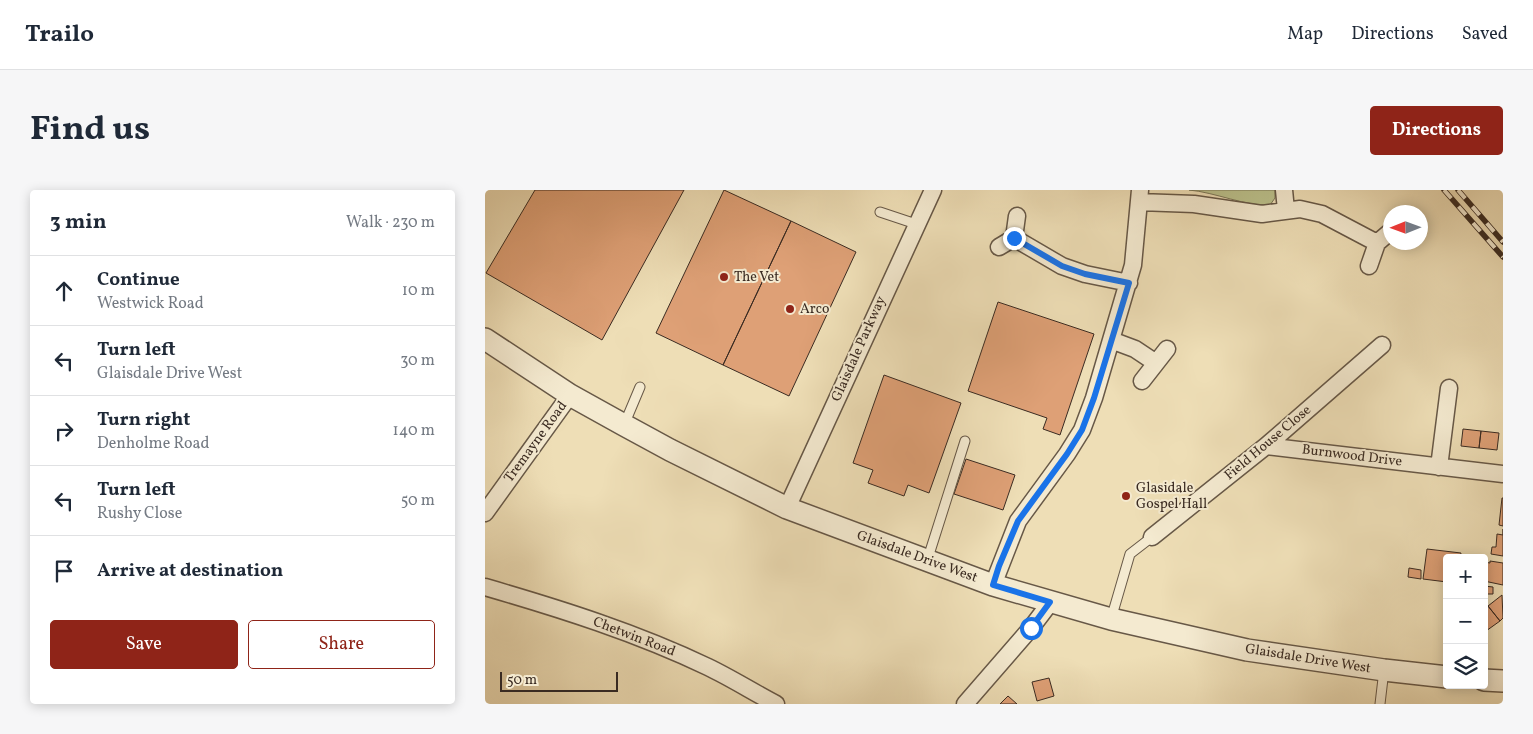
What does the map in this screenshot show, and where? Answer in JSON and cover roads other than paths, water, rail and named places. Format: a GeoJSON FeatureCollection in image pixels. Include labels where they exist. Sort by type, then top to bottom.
{"type":"FeatureCollection","features":[{"type":"Feature","properties":{"kind":"street","name":"Glaisdale Parkway"},"geometry":{"type":"LineString","coordinates":[[787,508],[933,190]]}},
{"type":"Feature","properties":{"kind":"street"},"geometry":{"type":"LineString","coordinates":[[1284,190],[1286,210]]}},
{"type":"Feature","properties":{"kind":"street"},"geometry":{"type":"LineString","coordinates":[[993,585],[1018,521],[1067,454],[1082,430],[1094,398],[1129,283],[1136,241],[1139,196],[1262,214],[1300,209],[1322,214],[1377,243]]}},
{"type":"Feature","properties":{"kind":"street"},"geometry":{"type":"LineString","coordinates":[[1014,238],[1017,216]]}},
{"type":"Feature","properties":{"kind":"street"},"geometry":{"type":"LineString","coordinates":[[1014,238],[1062,266],[1085,274],[1129,283]]}},
{"type":"Feature","properties":{"kind":"street"},"geometry":{"type":"LineString","coordinates":[[999,246],[1014,238]]}},
{"type":"Feature","properties":{"kind":"street"},"geometry":{"type":"LineString","coordinates":[[1369,266],[1377,243],[1383,238]]}},
{"type":"Feature","properties":{"kind":"street","name":"Glaisdale Drive West"},"geometry":{"type":"LineString","coordinates":[[485,339],[570,395],[623,425],[787,508],[993,585],[1111,619],[1247,650],[1443,677]]}},
{"type":"Feature","properties":{"kind":"street"},"geometry":{"type":"LineString","coordinates":[[1111,340],[1135,349],[1156,363]]}},
{"type":"Feature","properties":{"kind":"street","name":"Field House Close"},"geometry":{"type":"LineString","coordinates":[[1152,537],[1266,446],[1382,345]]}},
{"type":"Feature","properties":{"kind":"street"},"geometry":{"type":"LineString","coordinates":[[1142,381],[1167,350]]}},
{"type":"Feature","properties":{"kind":"street"},"geometry":{"type":"LineString","coordinates":[[1439,467],[1449,388]]}},
{"type":"Feature","properties":{"kind":"street","name":"Tremayne Road"},"geometry":{"type":"LineString","coordinates":[[485,513],[570,395]]}},
{"type":"Feature","properties":{"kind":"street","name":"Burnwood Drive"},"geometry":{"type":"LineString","coordinates":[[1266,446],[1503,474]]}},
{"type":"Feature","properties":{"kind":"street","name":"Chetwin Road"},"geometry":{"type":"LineString","coordinates":[[485,587],[548,605],[644,639],[709,668],[776,704]]}},
{"type":"Feature","properties":{"kind":"street"},"geometry":{"type":"LineString","coordinates":[[965,704],[1031,628],[1050,602]]}},
{"type":"Feature","properties":{"kind":"street"},"geometry":{"type":"LineString","coordinates":[[1488,680],[1503,681]]}},
{"type":"Feature","properties":{"kind":"lane"},"geometry":{"type":"LineString","coordinates":[[879,212],[916,224]]}},
{"type":"Feature","properties":{"kind":"lane"},"geometry":{"type":"LineString","coordinates":[[623,425],[641,387]]}},
{"type":"Feature","properties":{"kind":"lane"},"geometry":{"type":"LineString","coordinates":[[927,561],[965,440]]}},
{"type":"Feature","properties":{"kind":"lane"},"geometry":{"type":"LineString","coordinates":[[1111,619],[1130,554],[1152,537]]}},
{"type":"Feature","properties":{"kind":"lane"},"geometry":{"type":"LineString","coordinates":[[1380,704],[1384,670]]}},
{"type":"Feature","properties":{"kind":"railway"},"geometry":{"type":"LineString","coordinates":[[1444,190],[1503,257]]}},
{"type":"Feature","properties":{"kind":"railway"},"geometry":{"type":"LineString","coordinates":[[1458,190],[1503,242]]}},
{"type":"Feature","properties":{"kind":"place","name":"The Vet"},"geometry":{"type":"Point","coordinates":[724,277]}},
{"type":"Feature","properties":{"kind":"place","name":"Arco"},"geometry":{"type":"Point","coordinates":[790,309]}},
{"type":"Feature","properties":{"kind":"place","name":"Glasidale Gospel Hall"},"geometry":{"type":"Point","coordinates":[1126,496]}}]}
